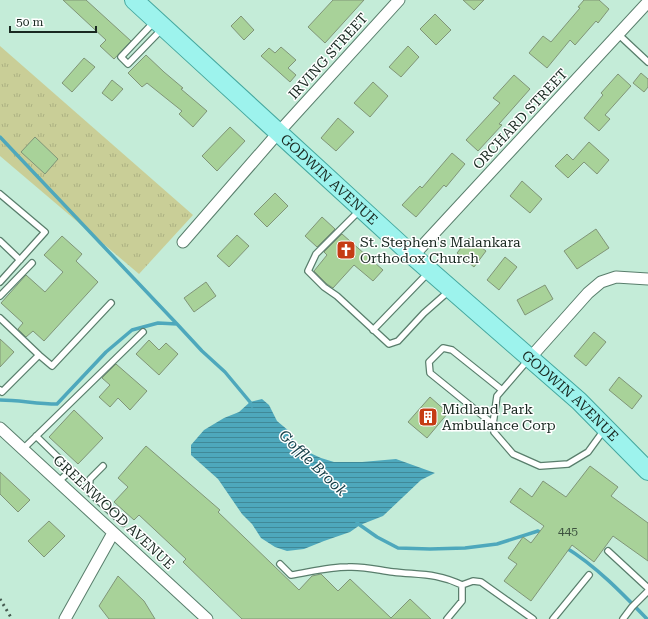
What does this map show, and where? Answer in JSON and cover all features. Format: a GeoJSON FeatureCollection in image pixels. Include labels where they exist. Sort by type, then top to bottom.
{"type":"FeatureCollection","features":[{"type":"Feature","properties":{"kind":"main road","name":"GODWIN AVENUE"},"geometry":{"type":"LineString","coordinates":[[134,0],[413,256],[579,401],[648,471]]}},
{"type":"Feature","properties":{"kind":"street","name":"IRVING STREET"},"geometry":{"type":"LineString","coordinates":[[183,242],[278,133],[399,0]]}},
{"type":"Feature","properties":{"kind":"street","name":"ORCHARD STREET"},"geometry":{"type":"LineString","coordinates":[[413,256],[648,2]]}},
{"type":"Feature","properties":{"kind":"street"},"geometry":{"type":"LineString","coordinates":[[530,358],[588,293],[601,282],[616,277],[648,279]]}},
{"type":"Feature","properties":{"kind":"street","name":"GREENWOOD AVENUE"},"geometry":{"type":"LineString","coordinates":[[0,428],[207,619]]}},
{"type":"Feature","properties":{"kind":"street"},"geometry":{"type":"LineString","coordinates":[[65,619],[113,533]]}},
{"type":"Feature","properties":{"kind":"lane"},"geometry":{"type":"LineString","coordinates":[[160,24],[128,64],[121,57],[160,24]]}},
{"type":"Feature","properties":{"kind":"lane"},"geometry":{"type":"LineString","coordinates":[[618,34],[648,62]]}},
{"type":"Feature","properties":{"kind":"lane"},"geometry":{"type":"LineString","coordinates":[[0,194],[45,232],[0,282]]}},
{"type":"Feature","properties":{"kind":"lane"},"geometry":{"type":"LineString","coordinates":[[361,208],[316,254],[308,271],[324,287],[337,296],[389,344],[398,341],[424,313],[451,290]]}},
{"type":"Feature","properties":{"kind":"lane"},"geometry":{"type":"LineString","coordinates":[[0,241],[20,260]]}},
{"type":"Feature","properties":{"kind":"lane"},"geometry":{"type":"LineString","coordinates":[[0,296],[32,263]]}},
{"type":"Feature","properties":{"kind":"lane"},"geometry":{"type":"LineString","coordinates":[[373,330],[430,271]]}},
{"type":"Feature","properties":{"kind":"lane"},"geometry":{"type":"LineString","coordinates":[[0,318],[52,366],[111,303]]}},
{"type":"Feature","properties":{"kind":"lane"},"geometry":{"type":"LineString","coordinates":[[23,449],[143,332]]}},
{"type":"Feature","properties":{"kind":"lane"},"geometry":{"type":"LineString","coordinates":[[493,424],[430,373],[429,362],[443,348],[452,350],[502,390]]}},
{"type":"Feature","properties":{"kind":"lane"},"geometry":{"type":"LineString","coordinates":[[0,390],[2,392],[39,355]]}},
{"type":"Feature","properties":{"kind":"lane"},"geometry":{"type":"LineString","coordinates":[[530,358],[497,396],[493,424],[494,432],[513,454],[540,466],[568,464],[588,452],[606,427]]}},
{"type":"Feature","properties":{"kind":"lane"},"geometry":{"type":"LineString","coordinates":[[36,436],[71,470],[58,482]]}},
{"type":"Feature","properties":{"kind":"lane"},"geometry":{"type":"LineString","coordinates":[[103,466],[90,480],[90,492],[123,523]]}},
{"type":"Feature","properties":{"kind":"lane"},"geometry":{"type":"LineString","coordinates":[[98,518],[107,508]]}},
{"type":"Feature","properties":{"kind":"lane"},"geometry":{"type":"LineString","coordinates":[[608,551],[648,590],[636,602],[623,619]]}},
{"type":"Feature","properties":{"kind":"lane"},"geometry":{"type":"LineString","coordinates":[[280,564],[291,576],[348,566],[394,572],[428,574],[451,580],[462,585],[473,581],[481,582],[533,619]]}},
{"type":"Feature","properties":{"kind":"lane"},"geometry":{"type":"LineString","coordinates":[[553,619],[589,575]]}},
{"type":"Feature","properties":{"kind":"lane"},"geometry":{"type":"LineString","coordinates":[[447,619],[462,601],[462,585]]}},
{"type":"Feature","properties":{"kind":"green space"},"geometry":{"type":"Polygon","coordinates":[[[0,46],[193,215],[139,274],[0,156],[0,46]]]}},
{"type":"Feature","properties":{"kind":"water"},"geometry":{"type":"Polygon","coordinates":[[[262,399],[269,405],[277,421],[289,431],[297,447],[321,458],[334,462],[362,462],[396,459],[435,473],[421,480],[383,516],[360,525],[350,532],[304,549],[287,551],[275,547],[261,538],[252,524],[242,514],[218,479],[191,455],[191,445],[204,430],[224,418],[239,412],[250,402],[262,399]]]}},
{"type":"Feature","properties":{"kind":"building"},"geometry":{"type":"Polygon","coordinates":[[[63,0],[86,0],[131,41],[114,59],[100,46],[106,40],[63,0]]]}},
{"type":"Feature","properties":{"kind":"building"},"geometry":{"type":"Polygon","coordinates":[[[333,0],[364,0],[325,43],[308,27],[333,0]]]}},
{"type":"Feature","properties":{"kind":"building"},"geometry":{"type":"Polygon","coordinates":[[[463,0],[484,0],[474,10],[463,0]]]}},
{"type":"Feature","properties":{"kind":"building"},"geometry":{"type":"Polygon","coordinates":[[[584,0],[599,0],[609,9],[598,23],[596,21],[575,45],[570,40],[547,68],[529,53],[543,36],[551,42],[580,8],[578,7],[584,0]]]}},
{"type":"Feature","properties":{"kind":"building"},"geometry":{"type":"Polygon","coordinates":[[[435,14],[451,30],[436,45],[420,29],[435,14]]]}},
{"type":"Feature","properties":{"kind":"building"},"geometry":{"type":"Polygon","coordinates":[[[241,16],[254,30],[244,40],[231,26],[241,16]]]}},
{"type":"Feature","properties":{"kind":"building"},"geometry":{"type":"Polygon","coordinates":[[[408,46],[419,57],[401,77],[389,67],[408,46]]]}},
{"type":"Feature","properties":{"kind":"building"},"geometry":{"type":"Polygon","coordinates":[[[281,47],[296,60],[288,68],[296,75],[290,82],[261,56],[269,48],[275,53],[281,47]]]}},
{"type":"Feature","properties":{"kind":"building"},"geometry":{"type":"Polygon","coordinates":[[[146,55],[183,88],[181,89],[207,111],[193,127],[179,114],[182,111],[147,83],[142,87],[128,73],[146,55]]]}},
{"type":"Feature","properties":{"kind":"building"},"geometry":{"type":"Polygon","coordinates":[[[84,58],[95,67],[72,92],[62,83],[84,58]]]}},
{"type":"Feature","properties":{"kind":"building"},"geometry":{"type":"Polygon","coordinates":[[[641,73],[648,79],[648,87],[644,92],[633,83],[641,73]]]}},
{"type":"Feature","properties":{"kind":"building"},"geometry":{"type":"Polygon","coordinates":[[[618,74],[631,86],[605,115],[610,119],[599,131],[584,118],[603,95],[601,93],[618,74]]]}},
{"type":"Feature","properties":{"kind":"building"},"geometry":{"type":"Polygon","coordinates":[[[514,75],[530,89],[499,124],[502,125],[478,151],[466,140],[500,103],[493,98],[514,75]]]}},
{"type":"Feature","properties":{"kind":"building"},"geometry":{"type":"Polygon","coordinates":[[[112,80],[123,89],[112,101],[102,93],[112,80]]]}},
{"type":"Feature","properties":{"kind":"building"},"geometry":{"type":"Polygon","coordinates":[[[373,82],[388,96],[370,117],[354,103],[373,82]]]}},
{"type":"Feature","properties":{"kind":"building"},"geometry":{"type":"Polygon","coordinates":[[[338,118],[354,132],[336,151],[321,138],[338,118]]]}},
{"type":"Feature","properties":{"kind":"building"},"geometry":{"type":"Polygon","coordinates":[[[230,127],[245,141],[217,171],[202,156],[230,127]]]}},
{"type":"Feature","properties":{"kind":"building"},"geometry":{"type":"Polygon","coordinates":[[[35,137],[58,159],[45,174],[21,152],[35,137]]]}},
{"type":"Feature","properties":{"kind":"building"},"geometry":{"type":"Polygon","coordinates":[[[589,142],[609,160],[597,174],[584,162],[568,178],[555,166],[567,154],[573,160],[589,142]]]}},
{"type":"Feature","properties":{"kind":"building"},"geometry":{"type":"Polygon","coordinates":[[[452,153],[465,164],[446,187],[444,185],[416,217],[402,205],[420,186],[422,188],[452,153]]]}},
{"type":"Feature","properties":{"kind":"building"},"geometry":{"type":"Polygon","coordinates":[[[522,181],[542,199],[530,213],[510,196],[522,181]]]}},
{"type":"Feature","properties":{"kind":"building"},"geometry":{"type":"Polygon","coordinates":[[[275,193],[288,206],[267,227],[254,214],[275,193]]]}},
{"type":"Feature","properties":{"kind":"building"},"geometry":{"type":"Polygon","coordinates":[[[322,217],[335,229],[317,247],[305,236],[322,217]]]}},
{"type":"Feature","properties":{"kind":"building"},"geometry":{"type":"Polygon","coordinates":[[[596,229],[609,248],[577,269],[564,251],[596,229]]]}},
{"type":"Feature","properties":{"kind":"building","name":"St. Stephen's Malankara Orthodox Church"},"geometry":{"type":"Polygon","coordinates":[[[342,234],[383,270],[373,281],[354,265],[333,288],[314,271],[327,255],[324,252],[342,234]]]}},
{"type":"Feature","properties":{"kind":"building"},"geometry":{"type":"Polygon","coordinates":[[[237,235],[249,246],[229,267],[217,256],[237,235]]]}},
{"type":"Feature","properties":{"kind":"building"},"geometry":{"type":"Polygon","coordinates":[[[62,236],[82,254],[76,261],[98,282],[44,341],[33,331],[26,337],[18,329],[23,323],[1,303],[26,275],[45,292],[63,272],[44,255],[62,236]]]}},
{"type":"Feature","properties":{"kind":"building"},"geometry":{"type":"Polygon","coordinates":[[[469,238],[486,251],[474,267],[457,253],[469,238]]]}},
{"type":"Feature","properties":{"kind":"building"},"geometry":{"type":"Polygon","coordinates":[[[505,257],[517,267],[499,290],[487,280],[505,257]]]}},
{"type":"Feature","properties":{"kind":"building"},"geometry":{"type":"Polygon","coordinates":[[[206,282],[216,296],[194,312],[184,298],[206,282]]]}},
{"type":"Feature","properties":{"kind":"building"},"geometry":{"type":"Polygon","coordinates":[[[545,285],[553,299],[525,315],[517,300],[545,285]]]}},
{"type":"Feature","properties":{"kind":"building"},"geometry":{"type":"Polygon","coordinates":[[[594,332],[606,342],[586,366],[574,356],[594,332]]]}},
{"type":"Feature","properties":{"kind":"building"},"geometry":{"type":"Polygon","coordinates":[[[0,339],[14,352],[0,367],[0,339]]]}},
{"type":"Feature","properties":{"kind":"building"},"geometry":{"type":"Polygon","coordinates":[[[149,340],[159,350],[166,343],[178,354],[159,375],[136,354],[149,340]]]}},
{"type":"Feature","properties":{"kind":"building"},"geometry":{"type":"Polygon","coordinates":[[[116,364],[147,391],[130,410],[118,398],[110,407],[99,397],[110,385],[102,378],[116,364]]]}},
{"type":"Feature","properties":{"kind":"building"},"geometry":{"type":"Polygon","coordinates":[[[619,377],[642,396],[632,409],[609,390],[619,377]]]}},
{"type":"Feature","properties":{"kind":"building","name":"Midland Park Ambulance Corp"},"geometry":{"type":"Polygon","coordinates":[[[430,397],[448,413],[427,438],[408,422],[430,397]]]}},
{"type":"Feature","properties":{"kind":"building"},"geometry":{"type":"Polygon","coordinates":[[[74,410],[103,438],[78,464],[49,437],[74,410]]]}},
{"type":"Feature","properties":{"kind":"building"},"geometry":{"type":"Polygon","coordinates":[[[146,446],[220,510],[218,512],[299,590],[312,576],[321,574],[338,591],[350,579],[391,618],[410,599],[431,619],[242,619],[183,562],[186,559],[139,515],[134,520],[114,502],[128,487],[118,478],[146,446]]]}},
{"type":"Feature","properties":{"kind":"building"},"geometry":{"type":"Polygon","coordinates":[[[590,466],[618,487],[611,496],[648,523],[648,561],[613,536],[594,562],[572,545],[531,601],[504,581],[517,564],[508,558],[523,537],[531,543],[544,526],[510,502],[520,488],[532,497],[543,481],[566,497],[590,466]]]}},
{"type":"Feature","properties":{"kind":"building"},"geometry":{"type":"Polygon","coordinates":[[[0,472],[30,500],[18,512],[0,494],[0,472]]]}},
{"type":"Feature","properties":{"kind":"building"},"geometry":{"type":"Polygon","coordinates":[[[49,521],[65,536],[44,557],[28,541],[49,521]]]}},
{"type":"Feature","properties":{"kind":"building"},"geometry":{"type":"Polygon","coordinates":[[[118,576],[144,601],[155,619],[109,619],[99,606],[118,576]]]}},
{"type":"Feature","properties":{"kind":"waterway"},"geometry":{"type":"LineString","coordinates":[[0,137],[177,324]]}},
{"type":"Feature","properties":{"kind":"waterway","name":"Goffle Brook"},"geometry":{"type":"LineString","coordinates":[[0,400],[57,404],[106,352],[132,330],[158,323],[177,324],[202,351],[225,372],[252,406]]}},
{"type":"Feature","properties":{"kind":"waterway","name":"Goffle Brook"},"geometry":{"type":"LineString","coordinates":[[357,523],[377,537],[398,548],[465,548],[497,544],[538,531],[543,534]]}},
{"type":"Feature","properties":{"kind":"waterway","name":"Goffle Brook"},"geometry":{"type":"LineString","coordinates":[[565,547],[598,571],[647,619]]}},
{"type":"Feature","properties":{"kind":"railway"},"geometry":{"type":"LineString","coordinates":[[0,599],[12,619]]}},
{"type":"Feature","properties":{"kind":"place","name":"St. Stephen's Malankara Orthodox Church"},"geometry":{"type":"Point","coordinates":[346,250]}},
{"type":"Feature","properties":{"kind":"place","name":"Midland Park Ambulance Corp"},"geometry":{"type":"Point","coordinates":[428,417]}}]}
